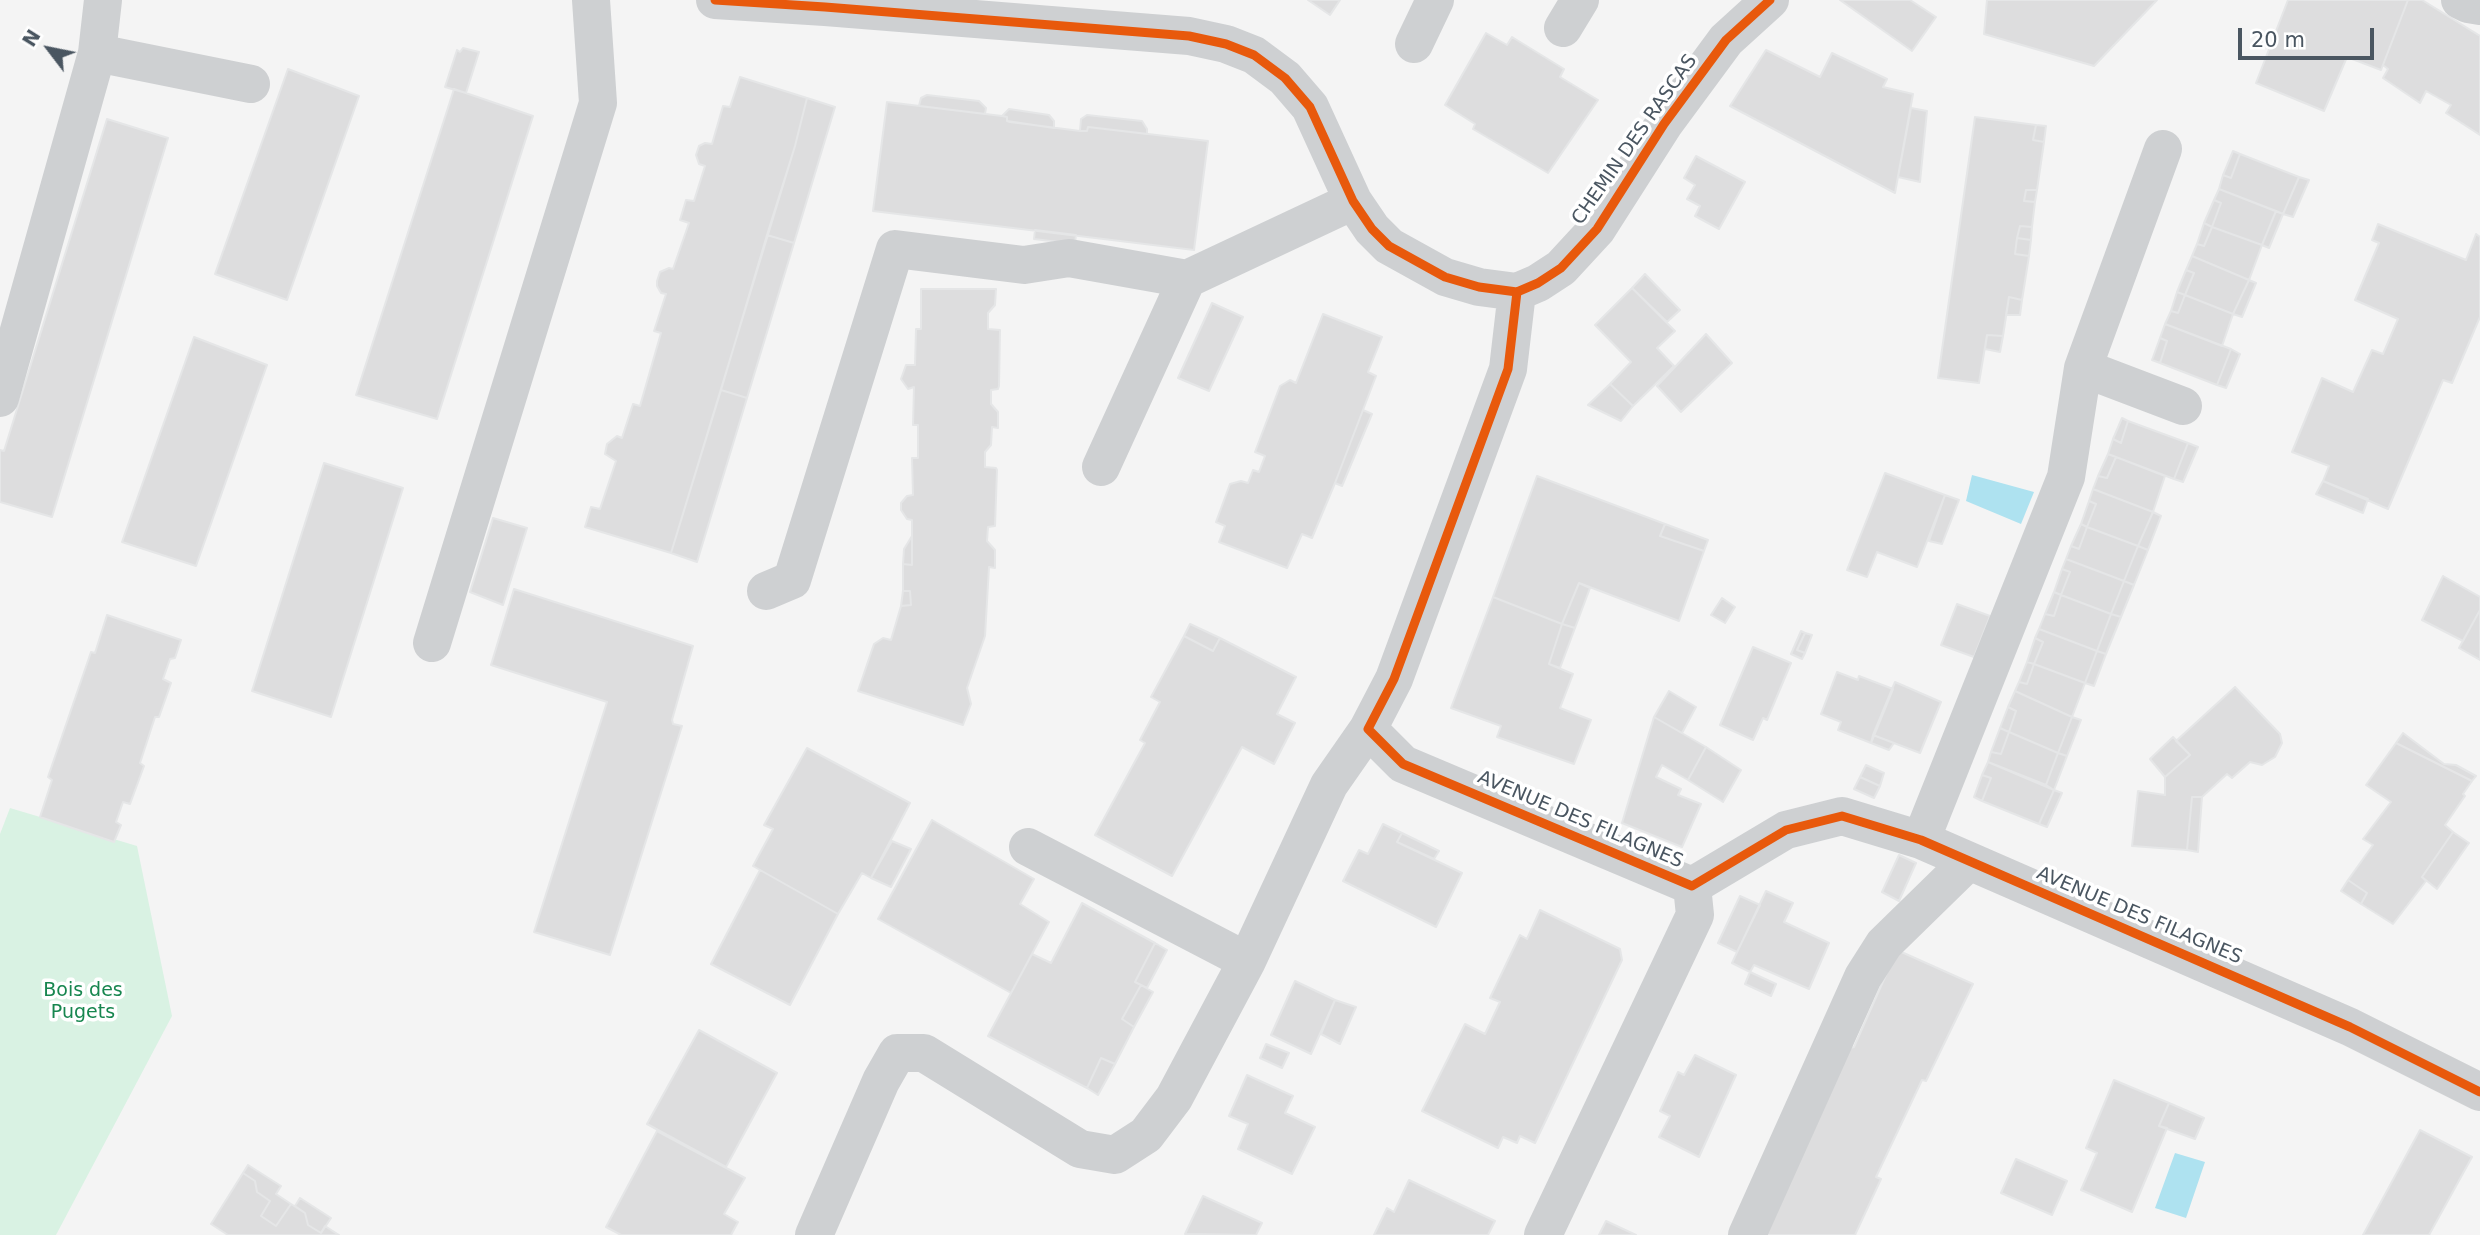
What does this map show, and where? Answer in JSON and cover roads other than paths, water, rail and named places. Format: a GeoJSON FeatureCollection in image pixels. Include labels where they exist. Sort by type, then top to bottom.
{"type":"FeatureCollection","features":[{"type":"Feature","properties":{"kind":"street"},"geometry":{"type":"LineString","coordinates":[[0,398],[97,53],[103,0]]}},
{"type":"Feature","properties":{"kind":"street"},"geometry":{"type":"LineString","coordinates":[[432,643],[598,103],[591,0]]}},
{"type":"Feature","properties":{"kind":"street"},"geometry":{"type":"LineString","coordinates":[[715,0],[1189,36],[1226,44],[1254,55],[1284,78],[1310,107],[1353,201],[1389,246],[1445,277],[1479,288],[1517,292],[1508,369],[1394,679],[1368,729],[1329,785],[1247,961],[1174,1098],[1146,1135],[1115,1155],[1080,1149],[924,1052],[897,1053],[881,1081],[814,1235]]}},
{"type":"Feature","properties":{"kind":"street"},"geometry":{"type":"LineString","coordinates":[[1414,44],[1435,0]]}},
{"type":"Feature","properties":{"kind":"street","name":"CHEMIN DES RASCAS"},"geometry":{"type":"LineString","coordinates":[[1517,292],[1538,283],[1561,268],[1597,229],[1664,124],[1726,40],[1770,0]]}},
{"type":"Feature","properties":{"kind":"street"},"geometry":{"type":"LineString","coordinates":[[2460,0],[2480,6]]}},
{"type":"Feature","properties":{"kind":"street"},"geometry":{"type":"LineString","coordinates":[[97,53],[251,84]]}},
{"type":"Feature","properties":{"kind":"street"},"geometry":{"type":"LineString","coordinates":[[1921,840],[2066,477],[2083,368],[2163,149]]}},
{"type":"Feature","properties":{"kind":"street"},"geometry":{"type":"LineString","coordinates":[[766,591],[792,580],[895,249],[1024,265],[1069,258],[1187,279],[1353,201]]}},
{"type":"Feature","properties":{"kind":"street"},"geometry":{"type":"LineString","coordinates":[[1101,467],[1187,279]]}},
{"type":"Feature","properties":{"kind":"street"},"geometry":{"type":"LineString","coordinates":[[2083,368],[2183,406]]}},
{"type":"Feature","properties":{"kind":"street","name":"AVENUE DES FILAGNES"},"geometry":{"type":"LineString","coordinates":[[1368,729],[1403,764],[1692,886],[1786,830],[1842,816],[1921,840],[2350,1027],[2480,1092]]}},
{"type":"Feature","properties":{"kind":"street"},"geometry":{"type":"LineString","coordinates":[[1028,847],[1247,961]]}},
{"type":"Feature","properties":{"kind":"street"},"geometry":{"type":"LineString","coordinates":[[1747,1235],[1863,977],[1884,944],[1969,861]]}},
{"type":"Feature","properties":{"kind":"street"},"geometry":{"type":"LineString","coordinates":[[1543,1235],[1695,915],[1692,886]]}},
{"type":"Feature","properties":{"kind":"water"},"geometry":{"type":"Polygon","coordinates":[[[1972,475],[2034,492],[2021,524],[1966,501],[1972,475]]]}},
{"type":"Feature","properties":{"kind":"water"},"geometry":{"type":"Polygon","coordinates":[[[2175,1153],[2205,1162],[2186,1218],[2155,1208],[2175,1153]]]}},
{"type":"Feature","properties":{"kind":"park label","name":"Bois des Pugets"},"geometry":{"type":"Point","coordinates":[83,1002]}}]}
